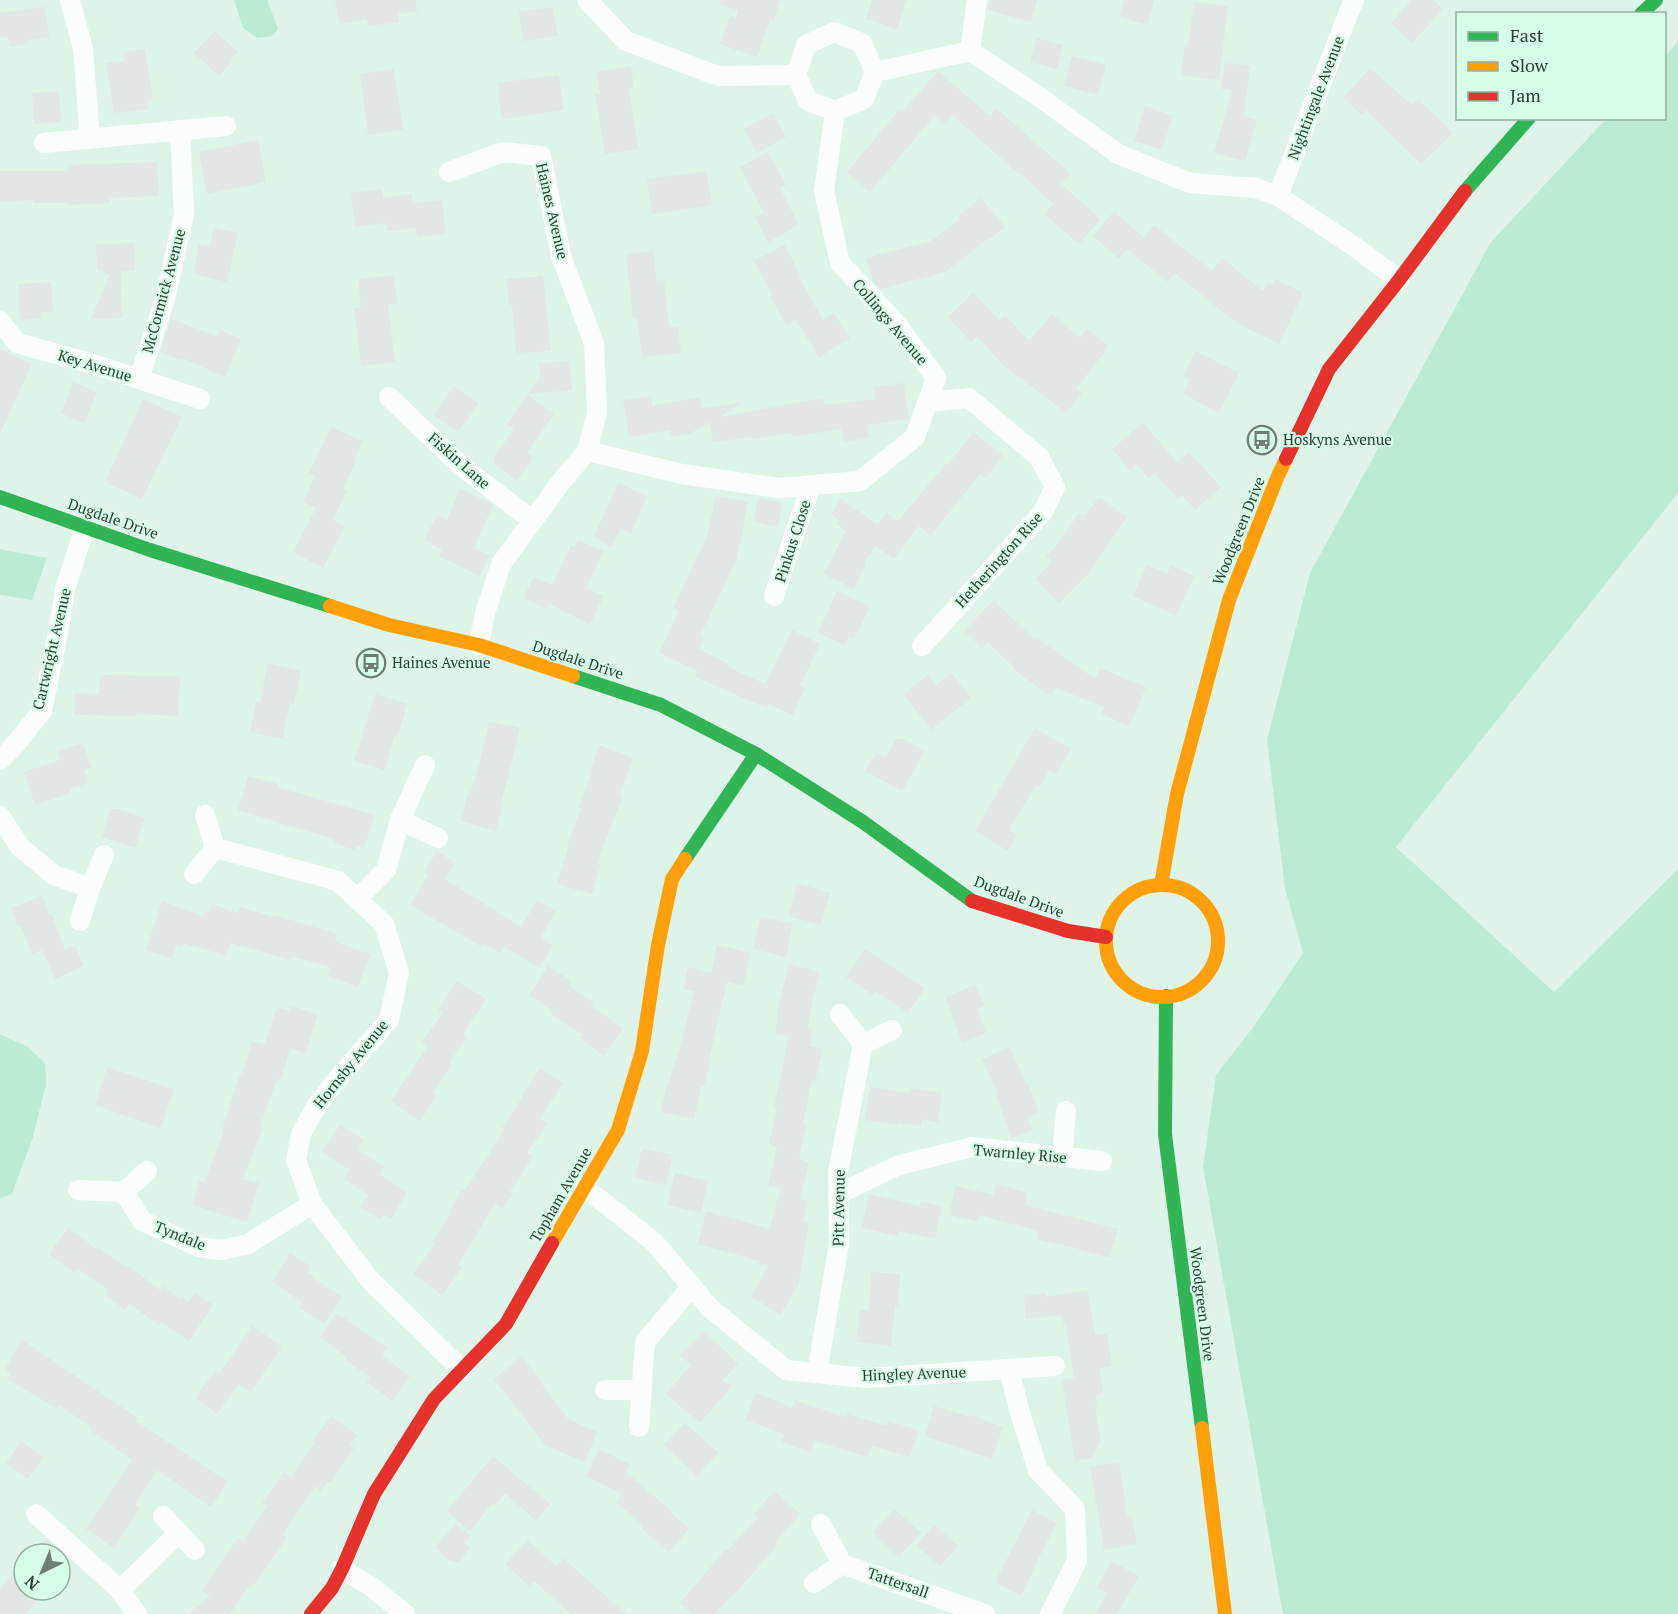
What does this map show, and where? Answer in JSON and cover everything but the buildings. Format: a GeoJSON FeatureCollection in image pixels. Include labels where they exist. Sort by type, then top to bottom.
{"type":"FeatureCollection","features":[{"type":"Feature","properties":{"kind":"street"},"geometry":{"type":"LineString","coordinates":[[70,0],[83,49],[90,139]]}},
{"type":"Feature","properties":{"kind":"street"},"geometry":{"type":"LineString","coordinates":[[587,0],[626,41],[718,76],[796,75]]}},
{"type":"Feature","properties":{"kind":"street"},"geometry":{"type":"LineString","coordinates":[[969,51],[977,0]]}},
{"type":"Feature","properties":{"kind":"street","name":"Nightingale Avenue"},"geometry":{"type":"LineString","coordinates":[[1278,196],[1354,0]]}},
{"type":"Feature","properties":{"kind":"street"},"geometry":{"type":"LineString","coordinates":[[1643,12],[1656,0]]}},
{"type":"Feature","properties":{"kind":"street"},"geometry":{"type":"LineString","coordinates":[[834,33],[862,43],[875,72],[864,99],[835,111],[808,101],[796,75],[806,45],[834,33]]}},
{"type":"Feature","properties":{"kind":"street"},"geometry":{"type":"LineString","coordinates":[[875,72],[969,51],[1038,96],[1118,154],[1190,183],[1256,188],[1278,196],[1355,247],[1399,280]]}},
{"type":"Feature","properties":{"kind":"street","name":"Collings Avenue"},"geometry":{"type":"LineString","coordinates":[[587,451],[682,474],[778,488],[860,481],[915,437],[936,378],[895,322],[840,263],[824,191],[835,111]]}},
{"type":"Feature","properties":{"kind":"street","name":"Woodgreen Drive"},"geometry":{"type":"LineString","coordinates":[[1161,885],[1177,794],[1228,600],[1277,478],[1329,369],[1457,201],[1527,120]]}},
{"type":"Feature","properties":{"kind":"street"},"geometry":{"type":"LineString","coordinates":[[44,143],[226,126]]}},
{"type":"Feature","properties":{"kind":"street","name":"McCormick Avenue"},"geometry":{"type":"LineString","coordinates":[[139,379],[165,299],[184,215],[180,130]]}},
{"type":"Feature","properties":{"kind":"street","name":"Haines Avenue"},"geometry":{"type":"LineString","coordinates":[[449,172],[503,152],[541,156],[561,256],[594,343],[597,413],[587,451],[532,520],[501,564],[484,613],[479,645]]}},
{"type":"Feature","properties":{"kind":"street","name":"Key Avenue"},"geometry":{"type":"LineString","coordinates":[[0,321],[17,343],[93,364],[200,399]]}},
{"type":"Feature","properties":{"kind":"street","name":"Fiskin Lane"},"geometry":{"type":"LineString","coordinates":[[389,397],[460,465],[532,520]]}},
{"type":"Feature","properties":{"kind":"street","name":"Hetherington Rise"},"geometry":{"type":"LineString","coordinates":[[922,646],[1043,512],[1055,487],[1039,457],[969,398],[927,402]]}},
{"type":"Feature","properties":{"kind":"street","name":"Pinkus Close"},"geometry":{"type":"LineString","coordinates":[[774,596],[811,485]]}},
{"type":"Feature","properties":{"kind":"street","name":"Dugdale Drive"},"geometry":{"type":"LineString","coordinates":[[0,497],[161,554],[389,625],[479,645],[661,705],[756,754],[863,822],[972,901],[1068,931],[1106,937]]}},
{"type":"Feature","properties":{"kind":"street","name":"Cartwright Avenue"},"geometry":{"type":"LineString","coordinates":[[0,759],[14,746],[42,711],[64,589],[85,527]]}},
{"type":"Feature","properties":{"kind":"street","name":"Topham Avenue"},"geometry":{"type":"LineString","coordinates":[[311,1614],[332,1588],[374,1494],[434,1399],[506,1324],[618,1130],[642,1051],[658,945],[672,879],[756,754]]}},
{"type":"Feature","properties":{"kind":"street"},"geometry":{"type":"LineString","coordinates":[[357,899],[386,870],[400,820],[425,765]]}},
{"type":"Feature","properties":{"kind":"street"},"geometry":{"type":"LineString","coordinates":[[194,874],[214,848],[205,814]]}},
{"type":"Feature","properties":{"kind":"street"},"geometry":{"type":"LineString","coordinates":[[0,816],[20,848],[54,875],[90,888]]}},
{"type":"Feature","properties":{"kind":"street"},"geometry":{"type":"LineString","coordinates":[[400,820],[438,838]]}},
{"type":"Feature","properties":{"kind":"street","name":"Hornsby Avenue"},"geometry":{"type":"LineString","coordinates":[[214,848],[338,881],[384,924],[399,973],[389,1020],[317,1105],[301,1134],[296,1160],[312,1204],[371,1281],[462,1370]]}},
{"type":"Feature","properties":{"kind":"street"},"geometry":{"type":"LineString","coordinates":[[80,921],[90,888],[104,855]]}},
{"type":"Feature","properties":{"kind":"street"},"geometry":{"type":"LineString","coordinates":[[1161,885],[1178,887],[1194,895],[1206,906],[1215,921],[1218,938],[1216,956],[1209,971],[1197,984],[1183,993],[1166,996],[1150,995],[1135,990],[1122,980],[1107,953],[1106,937],[1110,920],[1118,906],[1130,895],[1145,887],[1161,885]]}},
{"type":"Feature","properties":{"kind":"street","name":"Woodgreen Drive"},"geometry":{"type":"LineString","coordinates":[[1166,996],[1165,1134],[1225,1614]]}},
{"type":"Feature","properties":{"kind":"street"},"geometry":{"type":"LineString","coordinates":[[840,1014],[863,1044],[892,1030]]}},
{"type":"Feature","properties":{"kind":"street","name":"Pitt Avenue"},"geometry":{"type":"LineString","coordinates":[[818,1373],[839,1244],[838,1172],[863,1044]]}},
{"type":"Feature","properties":{"kind":"street"},"geometry":{"type":"LineString","coordinates":[[1062,1157],[1066,1112]]}},
{"type":"Feature","properties":{"kind":"street","name":"Twarnley Rise"},"geometry":{"type":"LineString","coordinates":[[838,1194],[899,1165],[972,1148],[1102,1161]]}},
{"type":"Feature","properties":{"kind":"street"},"geometry":{"type":"LineString","coordinates":[[78,1190],[124,1192],[147,1171]]}},
{"type":"Feature","properties":{"kind":"street","name":"Hingley Avenue"},"geometry":{"type":"LineString","coordinates":[[584,1187],[654,1242],[710,1308],[786,1370],[866,1378],[1055,1366]]}},
{"type":"Feature","properties":{"kind":"street","name":"Tyndale"},"geometry":{"type":"LineString","coordinates":[[124,1192],[142,1221],[198,1247],[222,1250],[248,1245],[312,1204]]}},
{"type":"Feature","properties":{"kind":"street"},"geometry":{"type":"LineString","coordinates":[[639,1427],[645,1342],[692,1286]]}},
{"type":"Feature","properties":{"kind":"street"},"geometry":{"type":"LineString","coordinates":[[1009,1370],[1038,1470],[1076,1509],[1077,1561],[1050,1614]]}},
{"type":"Feature","properties":{"kind":"street"},"geometry":{"type":"LineString","coordinates":[[605,1390],[642,1390]]}},
{"type":"Feature","properties":{"kind":"street"},"geometry":{"type":"LineString","coordinates":[[36,1514],[120,1590],[137,1614]]}},
{"type":"Feature","properties":{"kind":"street"},"geometry":{"type":"LineString","coordinates":[[163,1516],[195,1550]]}},
{"type":"Feature","properties":{"kind":"street"},"geometry":{"type":"LineString","coordinates":[[814,1583],[842,1564],[820,1524]]}},
{"type":"Feature","properties":{"kind":"street"},"geometry":{"type":"LineString","coordinates":[[120,1590],[179,1533]]}},
{"type":"Feature","properties":{"kind":"street","name":"Tattersall"},"geometry":{"type":"LineString","coordinates":[[842,1564],[985,1614]]}},
{"type":"Feature","properties":{"kind":"street"},"geometry":{"type":"LineString","coordinates":[[342,1569],[372,1587],[405,1614]]}},
{"type":"Feature","properties":{"kind":"green space"},"geometry":{"type":"Polygon","coordinates":[[[234,0],[267,0],[278,29],[272,36],[257,38],[243,28],[234,0]]]}},
{"type":"Feature","properties":{"kind":"green space"},"geometry":{"type":"Polygon","coordinates":[[[1678,41],[1678,493],[1396,847],[1554,992],[1678,869],[1678,1614],[1283,1614],[1203,1167],[1216,1075],[1254,1026],[1303,953],[1285,889],[1267,740],[1310,573],[1491,242],[1605,120],[1666,120],[1666,55],[1678,41]]]}},
{"type":"Feature","properties":{"kind":"green space"},"geometry":{"type":"Polygon","coordinates":[[[0,549],[47,558],[32,600],[0,595],[0,549]]]}},
{"type":"Feature","properties":{"kind":"green space"},"geometry":{"type":"Polygon","coordinates":[[[0,1034],[28,1047],[45,1063],[46,1084],[33,1137],[12,1194],[0,1198],[0,1034]]]}},
{"type":"Feature","properties":{"kind":"traffic: fast"},"geometry":{"type":"LineString","coordinates":[[1643,12],[1656,0]]}},
{"type":"Feature","properties":{"kind":"traffic: fast"},"geometry":{"type":"LineString","coordinates":[[1465,191],[1527,120]]}},
{"type":"Feature","properties":{"kind":"traffic: fast"},"geometry":{"type":"LineString","coordinates":[[0,497],[150,550],[330,606]]}},
{"type":"Feature","properties":{"kind":"traffic: fast"},"geometry":{"type":"LineString","coordinates":[[573,676],[661,705],[756,754],[863,822],[972,901]]}},
{"type":"Feature","properties":{"kind":"traffic: fast"},"geometry":{"type":"LineString","coordinates":[[685,859],[756,754]]}},
{"type":"Feature","properties":{"kind":"traffic: fast"},"geometry":{"type":"LineString","coordinates":[[1166,996],[1165,1134],[1202,1428]]}},
{"type":"Feature","properties":{"kind":"traffic: slow"},"geometry":{"type":"LineString","coordinates":[[1161,885],[1177,794],[1229,600],[1286,459]]}},
{"type":"Feature","properties":{"kind":"traffic: slow"},"geometry":{"type":"LineString","coordinates":[[330,606],[389,625],[479,645],[573,676]]}},
{"type":"Feature","properties":{"kind":"traffic: slow"},"geometry":{"type":"LineString","coordinates":[[552,1243],[618,1130],[642,1051],[658,945],[672,879],[685,859]]}},
{"type":"Feature","properties":{"kind":"traffic: slow"},"geometry":{"type":"LineString","coordinates":[[1162,885],[1183,890],[1201,902],[1213,920],[1218,941],[1213,962],[1201,980],[1183,992],[1162,997],[1141,992],[1123,980],[1111,962],[1106,941],[1111,920],[1123,902],[1141,890],[1162,885]]}},
{"type":"Feature","properties":{"kind":"traffic: slow"},"geometry":{"type":"LineString","coordinates":[[1202,1428],[1225,1614]]}},
{"type":"Feature","properties":{"kind":"traffic: jam"},"geometry":{"type":"LineString","coordinates":[[1286,459],[1329,369],[1465,191]]}},
{"type":"Feature","properties":{"kind":"traffic: jam"},"geometry":{"type":"LineString","coordinates":[[972,901],[1068,931],[1106,937]]}},
{"type":"Feature","properties":{"kind":"traffic: jam"},"geometry":{"type":"LineString","coordinates":[[311,1614],[332,1588],[374,1494],[434,1399],[506,1324],[552,1243]]}},
{"type":"Feature","properties":{"kind":"place","name":"Hoskyns Avenue"},"geometry":{"type":"Point","coordinates":[1262,440]}},
{"type":"Feature","properties":{"kind":"place","name":"Haines Avenue"},"geometry":{"type":"Point","coordinates":[371,663]}}]}
